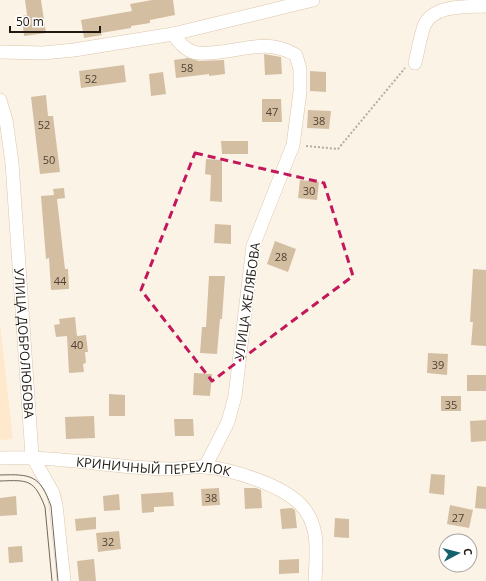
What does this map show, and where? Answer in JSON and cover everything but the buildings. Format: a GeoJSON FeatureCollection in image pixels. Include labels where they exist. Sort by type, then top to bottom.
{"type":"FeatureCollection","features":[{"type":"Feature","properties":{"kind":"street"},"geometry":{"type":"LineString","coordinates":[[0,52],[43,53],[74,50],[173,34],[314,0]]}},
{"type":"Feature","properties":{"kind":"street"},"geometry":{"type":"LineString","coordinates":[[416,58],[424,25],[432,16],[443,10],[486,6]]}},
{"type":"Feature","properties":{"kind":"street","name":"УЛИЦА ЖЕЛЯБОВА"},"geometry":{"type":"LineString","coordinates":[[173,34],[186,49],[195,53],[216,53],[270,45],[285,49],[296,55],[300,68],[300,92],[293,145],[253,246],[235,396],[228,422],[205,467]]}},
{"type":"Feature","properties":{"kind":"street","name":"УЛИЦА ДОБРОЛЮБОВА"},"geometry":{"type":"LineString","coordinates":[[0,100],[6,120],[12,163],[32,456],[53,492],[56,505],[64,581]]}},
{"type":"Feature","properties":{"kind":"street","name":"КРИНИЧНЫЙ ПЕРЕУЛОК"},"geometry":{"type":"LineString","coordinates":[[0,458],[32,456],[135,467],[171,469],[205,467],[244,475],[268,483],[300,503],[313,522],[316,536],[315,581]]}},
{"type":"Feature","properties":{"kind":"path"},"geometry":{"type":"LineString","coordinates":[[293,145],[338,149],[416,58]]}},
{"type":"Feature","properties":{"kind":"highlighted area"},"geometry":{"type":"Polygon","coordinates":[[[195,153],[324,183],[353,276],[212,381],[141,290],[195,153]]]}},
{"type":"Feature","properties":{"kind":"shaded area"},"geometry":{"type":"Polygon","coordinates":[[[0,323],[13,439],[0,440],[0,323]]]}},
{"type":"Feature","properties":{"kind":"tram line"},"geometry":{"type":"LineString","coordinates":[[0,475],[27,476],[33,478],[43,488],[51,506],[58,581]]}},
{"type":"Feature","properties":{"kind":"tram line"},"geometry":{"type":"LineString","coordinates":[[0,481],[24,481],[29,483],[33,486],[41,498],[45,507],[52,581]]}}]}
